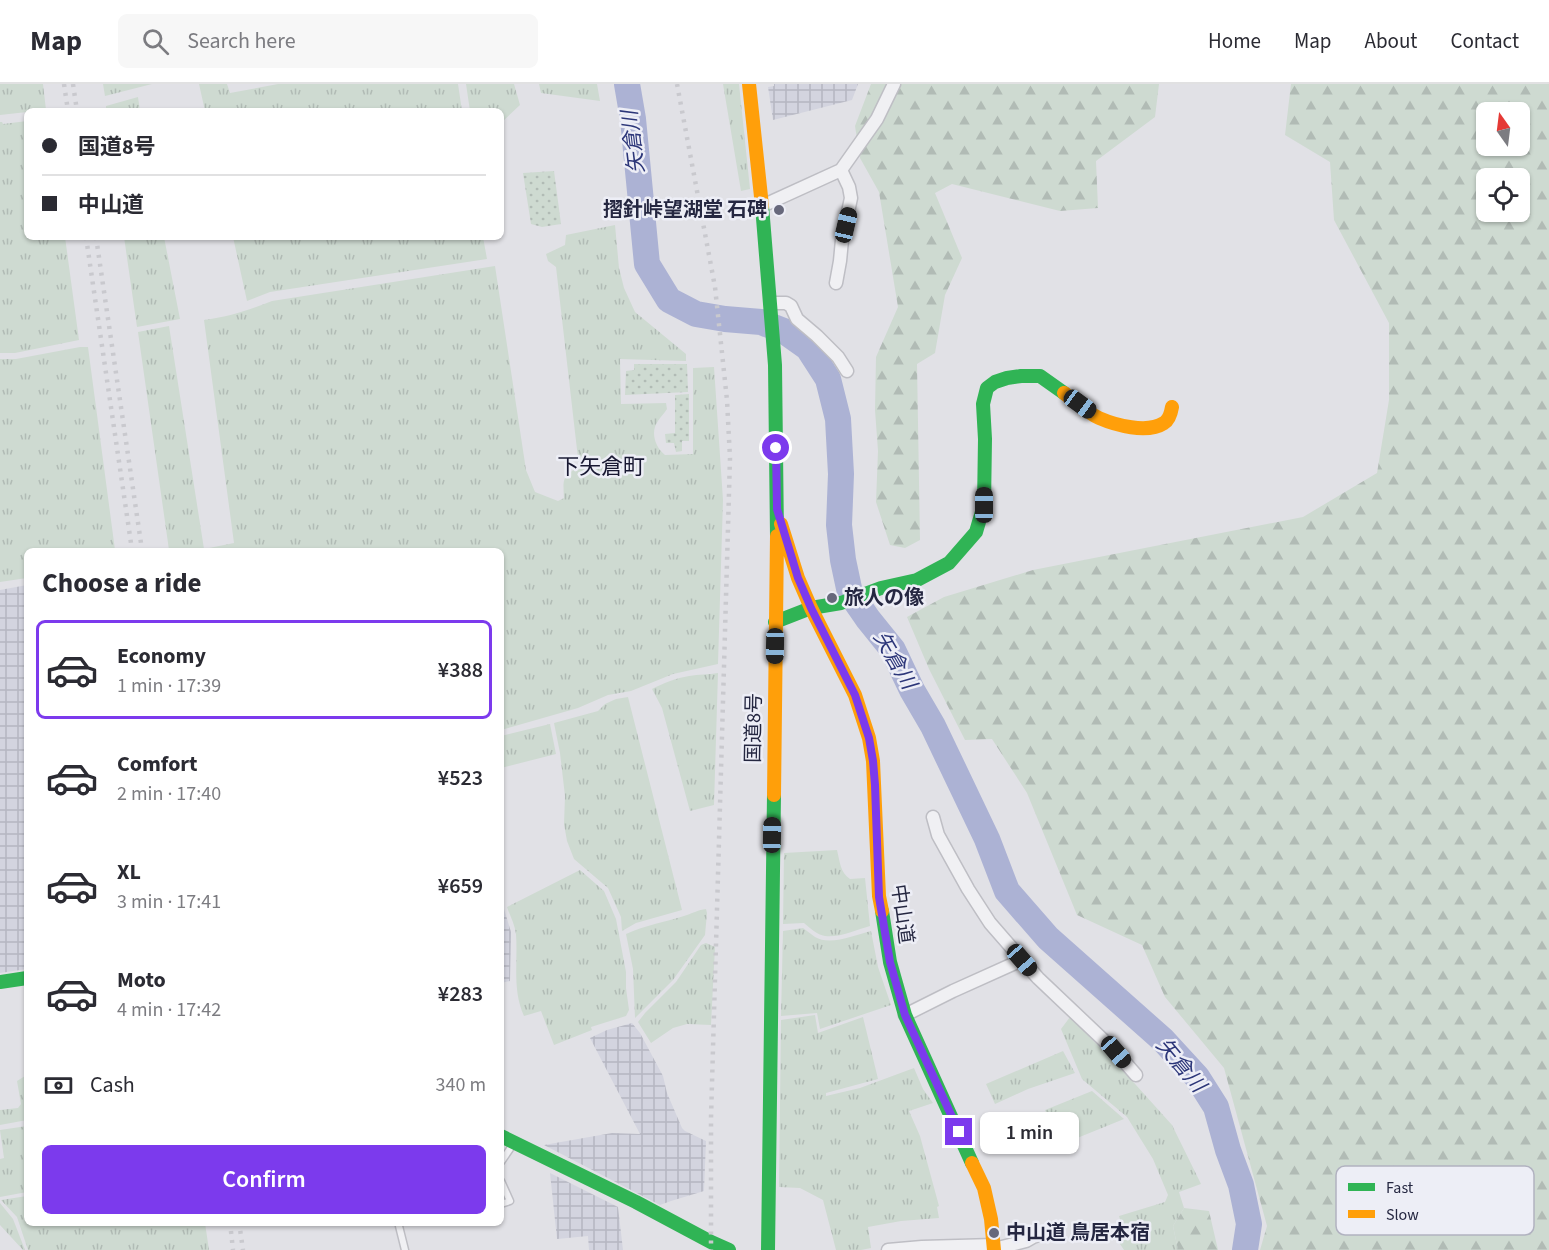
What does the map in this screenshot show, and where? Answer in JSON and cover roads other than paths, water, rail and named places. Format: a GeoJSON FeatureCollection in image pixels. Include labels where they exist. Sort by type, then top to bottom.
{"type":"FeatureCollection","features":[{"type":"Feature","properties":{"kind":"main road","name":"国道8号"},"geometry":{"type":"LineString","coordinates":[[749,84],[776,365],[777,509],[768,1250]]}},
{"type":"Feature","properties":{"kind":"main road"},"geometry":{"type":"LineString","coordinates":[[775,622],[811,608],[841,603],[881,588],[917,580],[949,563],[976,532],[984,505],[983,404],[987,388],[995,382],[1021,376],[1040,376],[1097,417],[1123,426],[1150,428],[1165,423],[1172,407]]}},
{"type":"Feature","properties":{"kind":"main road","name":"中山道"},"geometry":{"type":"LineString","coordinates":[[777,509],[798,578],[855,695],[869,738],[875,785],[879,897],[890,962],[905,1015],[984,1188],[989,1204],[994,1248]]}},
{"type":"Feature","properties":{"kind":"main road"},"geometry":{"type":"LineString","coordinates":[[0,982],[24,978]]}},
{"type":"Feature","properties":{"kind":"main road"},"geometry":{"type":"LineString","coordinates":[[504,1138],[729,1250]]}},
{"type":"Feature","properties":{"kind":"street"},"geometry":{"type":"LineString","coordinates":[[762,206],[841,170],[877,119],[894,84]]}},
{"type":"Feature","properties":{"kind":"street"},"geometry":{"type":"LineString","coordinates":[[836,283],[851,198],[849,187],[841,170]]}},
{"type":"Feature","properties":{"kind":"street"},"geometry":{"type":"LineString","coordinates":[[771,305],[786,303],[792,306],[796,319],[838,357],[847,371]]}},
{"type":"Feature","properties":{"kind":"street"},"geometry":{"type":"LineString","coordinates":[[776,569],[798,578]]}},
{"type":"Feature","properties":{"kind":"street"},"geometry":{"type":"LineString","coordinates":[[933,817],[938,835],[990,923],[1038,978],[1116,1052],[1136,1075]]}},
{"type":"Feature","properties":{"kind":"street"},"geometry":{"type":"LineString","coordinates":[[905,1015],[1022,960]]}},
{"type":"Feature","properties":{"kind":"street"},"geometry":{"type":"LineString","coordinates":[[888,1250],[922,1247],[994,1248],[1026,1241],[1051,1231]]}},
{"type":"Feature","properties":{"kind":"lane"},"geometry":{"type":"LineString","coordinates":[[504,1158],[514,1143]]}},
{"type":"Feature","properties":{"kind":"lane"},"geometry":{"type":"LineString","coordinates":[[504,1188],[510,1201],[504,1203]]}},
{"type":"Feature","properties":{"kind":"lane"},"geometry":{"type":"LineString","coordinates":[[399,1226],[405,1250]]}},
{"type":"Feature","properties":{"kind":"waterway","name":"矢倉川"},"geometry":{"type":"LineString","coordinates":[[627,84],[633,119],[647,264],[669,300],[696,314],[761,322],[784,331],[808,348],[828,379],[838,419],[841,474],[839,525],[850,593],[893,650],[912,690],[933,726],[987,839],[1007,891],[1048,938],[1163,1040],[1197,1077],[1216,1107],[1241,1185],[1249,1224],[1245,1250]]}},
{"type":"Feature","properties":{"kind":"railway"},"geometry":{"type":"LineString","coordinates":[[64,84],[68,108]]}},
{"type":"Feature","properties":{"kind":"railway"},"geometry":{"type":"LineString","coordinates":[[73,84],[77,108]]}},
{"type":"Feature","properties":{"kind":"railway"},"geometry":{"type":"LineString","coordinates":[[677,84],[715,287],[727,400],[730,458],[711,1118],[711,1250]]}},
{"type":"Feature","properties":{"kind":"railway"},"geometry":{"type":"LineString","coordinates":[[86,240],[132,548]]}},
{"type":"Feature","properties":{"kind":"railway"},"geometry":{"type":"LineString","coordinates":[[96,240],[142,548]]}},
{"type":"Feature","properties":{"kind":"railway"},"geometry":{"type":"LineString","coordinates":[[230,1226],[233,1250]]}},
{"type":"Feature","properties":{"kind":"railway"},"geometry":{"type":"LineString","coordinates":[[240,1226],[243,1250]]}},
{"type":"Feature","properties":{"kind":"place","name":"摺針峠望湖堂 石碑"},"geometry":{"type":"Point","coordinates":[779,210]}},
{"type":"Feature","properties":{"kind":"place","name":"旅人の像"},"geometry":{"type":"Point","coordinates":[832,598]}},
{"type":"Feature","properties":{"kind":"place","name":"中山道 鳥居本宿"},"geometry":{"type":"Point","coordinates":[994,1233]}},
{"type":"Feature","properties":{"kind":"district","name":"下矢倉町"},"geometry":{"type":"Point","coordinates":[601,467]}}]}
